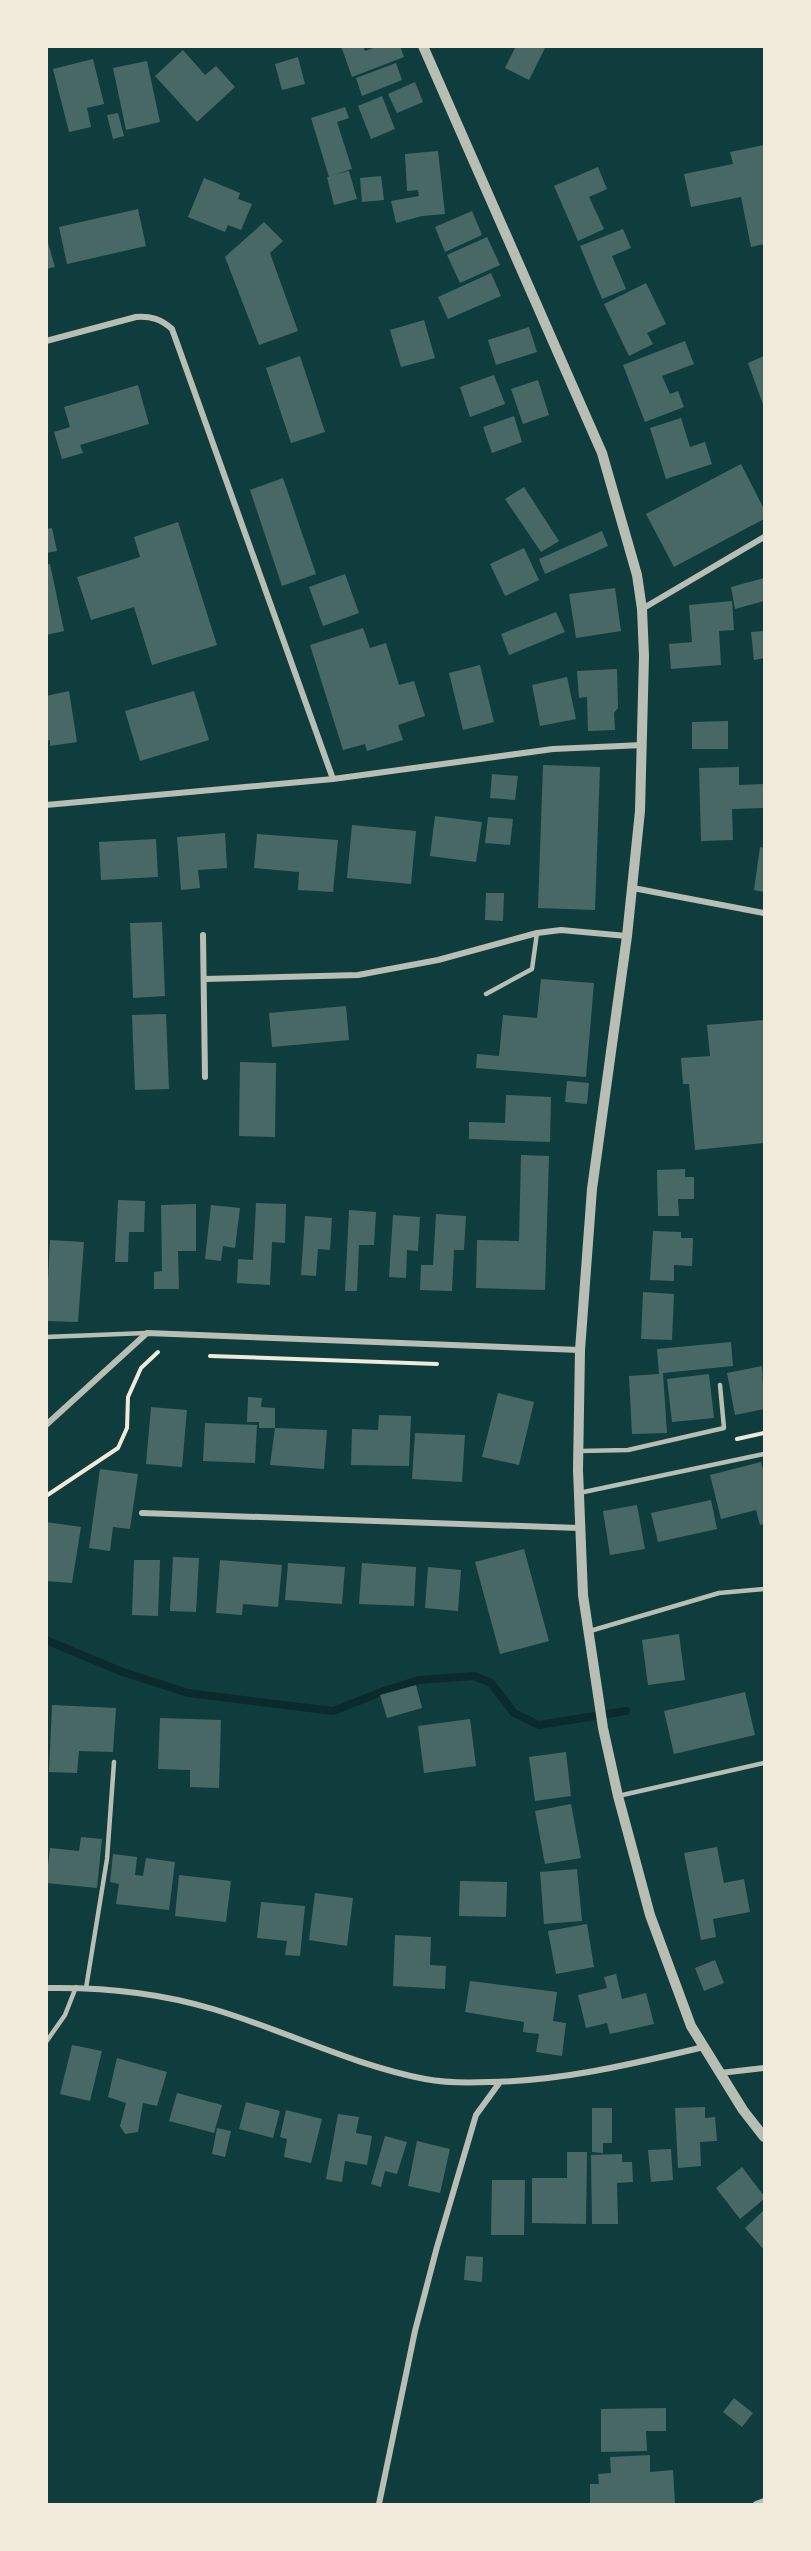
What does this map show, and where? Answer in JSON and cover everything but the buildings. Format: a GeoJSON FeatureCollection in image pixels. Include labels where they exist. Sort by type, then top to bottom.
{"type":"FeatureCollection","features":[{"type":"Feature","properties":{"kind":"street"},"geometry":{"type":"LineString","coordinates":[[423,46],[602,453],[632,552],[642,609],[643,745],[640,811],[627,936],[592,1189],[580,1350],[578,1493],[587,1632],[603,1728],[618,1796],[650,1915],[691,2026],[742,2110],[765,2137]]}},
{"type":"Feature","properties":{"kind":"street"},"geometry":{"type":"LineString","coordinates":[[46,341],[136,317],[150,316],[164,321],[172,329],[333,779]]}},
{"type":"Feature","properties":{"kind":"street"},"geometry":{"type":"LineString","coordinates":[[642,609],[765,537]]}},
{"type":"Feature","properties":{"kind":"street"},"geometry":{"type":"LineString","coordinates":[[46,805],[333,779],[553,749],[643,745]]}},
{"type":"Feature","properties":{"kind":"street"},"geometry":{"type":"LineString","coordinates":[[633,888],[765,913]]}},
{"type":"Feature","properties":{"kind":"street"},"geometry":{"type":"LineString","coordinates":[[204,979],[358,975],[438,960],[537,933],[561,930],[627,936]]}},
{"type":"Feature","properties":{"kind":"street"},"geometry":{"type":"LineString","coordinates":[[203,935],[205,1077]]}},
{"type":"Feature","properties":{"kind":"street"},"geometry":{"type":"LineString","coordinates":[[46,1425],[147,1333],[580,1350]]}},
{"type":"Feature","properties":{"kind":"street"},"geometry":{"type":"LineString","coordinates":[[142,1513],[579,1528]]}},
{"type":"Feature","properties":{"kind":"street"},"geometry":{"type":"LineString","coordinates":[[46,1988],[86,1988],[147,1994],[212,2009],[386,2070],[455,2083],[585,2075],[704,2048]]}},
{"type":"Feature","properties":{"kind":"street"},"geometry":{"type":"LineString","coordinates":[[719,2073],[765,2068]]}},
{"type":"Feature","properties":{"kind":"street"},"geometry":{"type":"LineString","coordinates":[[379,2505],[415,2331],[437,2247],[476,2115],[500,2082]]}},
{"type":"Feature","properties":{"kind":"street"},"geometry":{"type":"LineString","coordinates":[[756,2505],[765,2501]]}},
{"type":"Feature","properties":{"kind":"lane"},"geometry":{"type":"LineString","coordinates":[[486,994],[532,969],[537,933]]}},
{"type":"Feature","properties":{"kind":"lane"},"geometry":{"type":"LineString","coordinates":[[46,1337],[147,1333]]}},
{"type":"Feature","properties":{"kind":"lane"},"geometry":{"type":"LineString","coordinates":[[578,1451],[628,1450],[724,1428],[720,1385]]}},
{"type":"Feature","properties":{"kind":"lane"},"geometry":{"type":"LineString","coordinates":[[578,1493],[765,1454]]}},
{"type":"Feature","properties":{"kind":"lane"},"geometry":{"type":"LineString","coordinates":[[587,1632],[719,1593],[765,1589]]}},
{"type":"Feature","properties":{"kind":"lane"},"geometry":{"type":"LineString","coordinates":[[86,1988],[107,1859],[114,1762]]}},
{"type":"Feature","properties":{"kind":"lane"},"geometry":{"type":"LineString","coordinates":[[618,1796],[765,1762]]}},
{"type":"Feature","properties":{"kind":"lane"},"geometry":{"type":"LineString","coordinates":[[46,2042],[65,2015],[76,1988]]}},
{"type":"Feature","properties":{"kind":"path"},"geometry":{"type":"LineString","coordinates":[[46,1496],[118,1448],[127,1428],[128,1397],[141,1368],[157,1352],[166,1353]]}},
{"type":"Feature","properties":{"kind":"path"},"geometry":{"type":"LineString","coordinates":[[206,1355],[446,1365]]}},
{"type":"Feature","properties":{"kind":"waterway"},"geometry":{"type":"LineString","coordinates":[[46,1640],[120,1671],[188,1693],[333,1711],[419,1680],[474,1676],[491,1683],[514,1713],[539,1725],[626,1711]]}}]}
